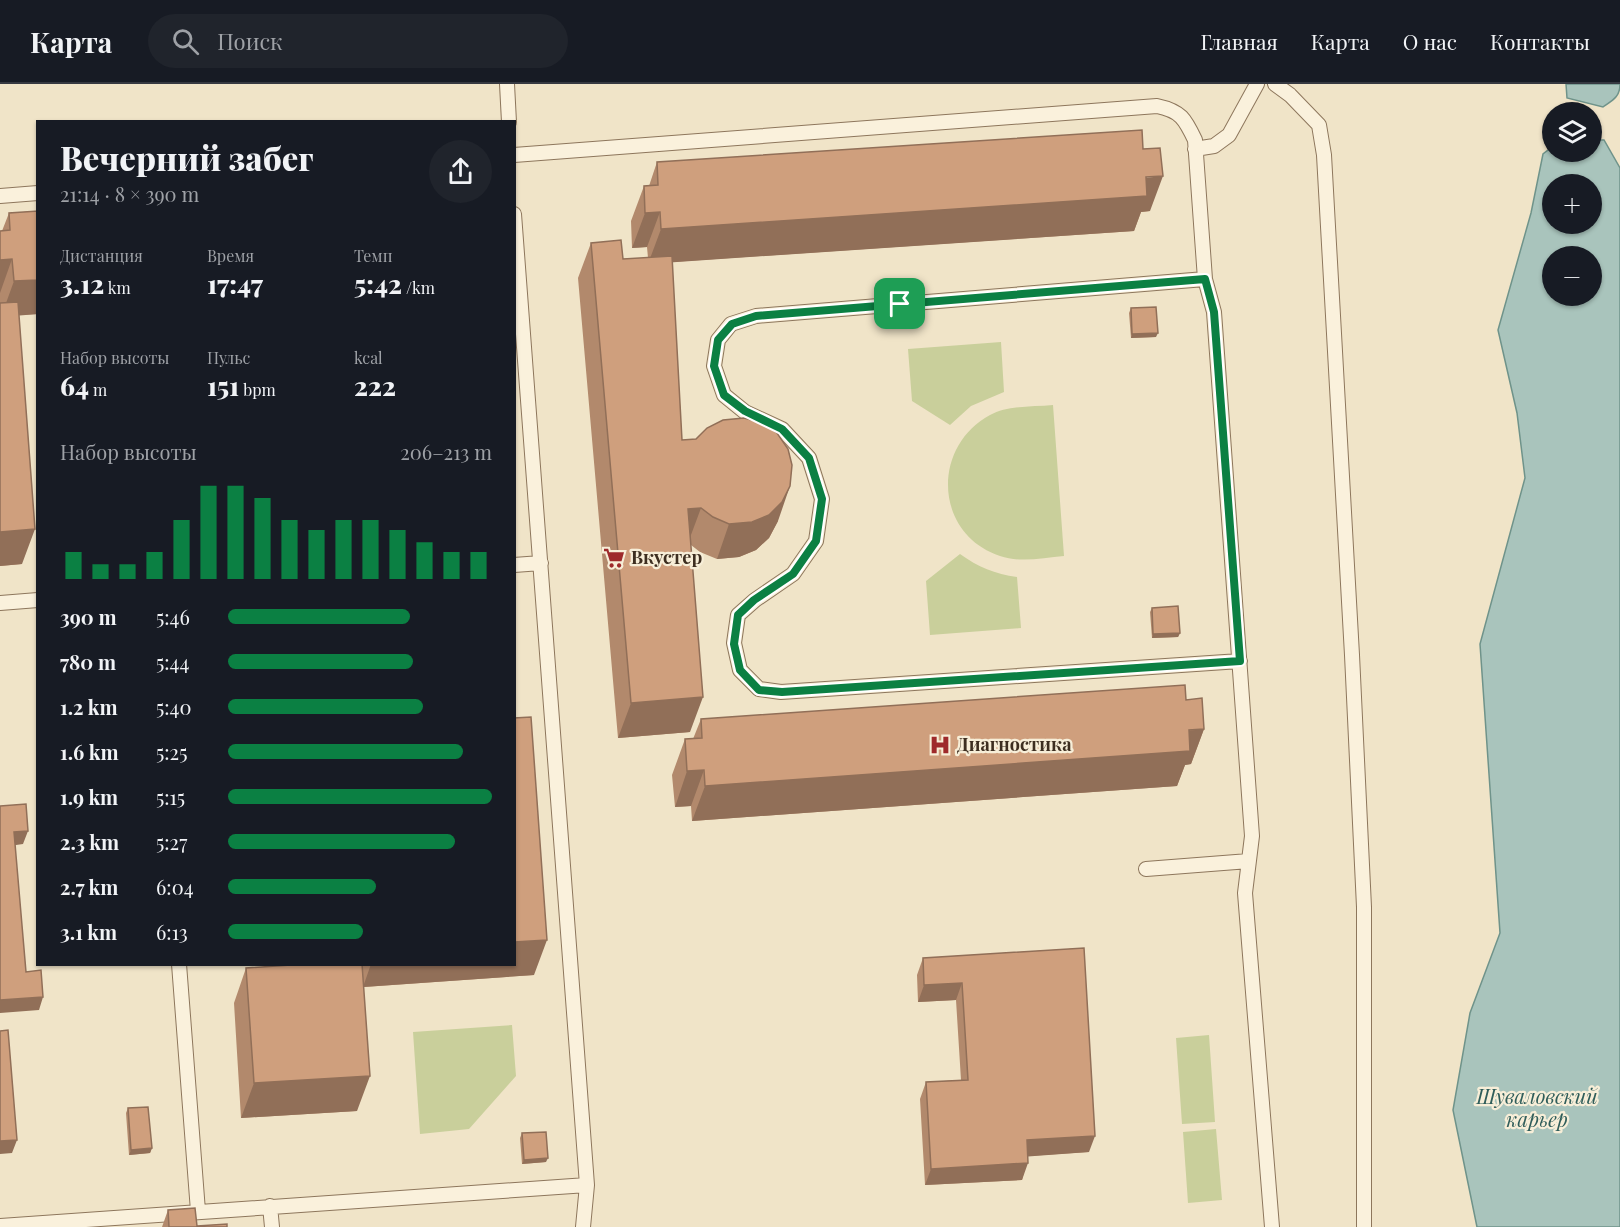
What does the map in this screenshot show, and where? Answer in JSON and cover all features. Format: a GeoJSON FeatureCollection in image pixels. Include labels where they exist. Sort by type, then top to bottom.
{"type":"FeatureCollection","features":[{"type":"Feature","properties":{"kind":"lane"},"geometry":{"type":"LineString","coordinates":[[507,84],[509,120]]}},
{"type":"Feature","properties":{"kind":"lane"},"geometry":{"type":"LineString","coordinates":[[1195,149],[1214,146],[1229,135],[1257,84]]}},
{"type":"Feature","properties":{"kind":"lane"},"geometry":{"type":"LineString","coordinates":[[1275,84],[1290,94],[1319,125],[1324,155],[1352,643],[1364,907],[1364,1227]]}},
{"type":"Feature","properties":{"kind":"lane"},"geometry":{"type":"LineString","coordinates":[[516,155],[1157,106],[1174,110],[1186,123],[1195,140],[1205,279],[1214,312],[1252,836],[1245,893],[1272,1227]]}},
{"type":"Feature","properties":{"kind":"lane"},"geometry":{"type":"LineString","coordinates":[[0,196],[36,193]]}},
{"type":"Feature","properties":{"kind":"lane"},"geometry":{"type":"LineString","coordinates":[[516,262],[519,335],[540,563],[586,1185],[583,1227]]}},
{"type":"Feature","properties":{"kind":"lane"},"geometry":{"type":"LineString","coordinates":[[1205,279],[756,316],[732,324],[718,340],[714,366],[724,395],[745,411],[782,429],[809,458],[822,499],[816,541],[793,574],[754,600],[738,615],[734,644],[740,670],[759,690],[782,692],[1240,661]]}},
{"type":"Feature","properties":{"kind":"lane"},"geometry":{"type":"LineString","coordinates":[[516,565],[540,563]]}},
{"type":"Feature","properties":{"kind":"lane"},"geometry":{"type":"LineString","coordinates":[[0,603],[36,600]]}},
{"type":"Feature","properties":{"kind":"lane"},"geometry":{"type":"LineString","coordinates":[[1146,869],[1249,861]]}},
{"type":"Feature","properties":{"kind":"lane"},"geometry":{"type":"LineString","coordinates":[[179,966],[198,1212]]}},
{"type":"Feature","properties":{"kind":"lane"},"geometry":{"type":"LineString","coordinates":[[0,1226],[586,1185]]}},
{"type":"Feature","properties":{"kind":"lane"},"geometry":{"type":"LineString","coordinates":[[270,1206],[272,1227]]}},
{"type":"Feature","properties":{"kind":"green space"},"geometry":{"type":"Polygon","coordinates":[[[1001,342],[1004,392],[971,406],[950,425],[912,401],[908,349],[1001,342]]]}},
{"type":"Feature","properties":{"kind":"green space"},"geometry":{"type":"Polygon","coordinates":[[[1053,405],[1064,556],[1023,560],[1000,556],[978,545],[962,529],[952,510],[948,489],[950,468],[957,447],[971,429],[990,415],[1013,408],[1053,405]]]}},
{"type":"Feature","properties":{"kind":"green space"},"geometry":{"type":"Polygon","coordinates":[[[960,554],[987,569],[1017,577],[1021,628],[930,635],[926,581],[960,554]]]}},
{"type":"Feature","properties":{"kind":"green space"},"geometry":{"type":"Polygon","coordinates":[[[512,1025],[516,1076],[469,1129],[420,1134],[413,1032],[512,1025]]]}},
{"type":"Feature","properties":{"kind":"green space"},"geometry":{"type":"Polygon","coordinates":[[[1209,1035],[1215,1122],[1182,1124],[1176,1038],[1209,1035]]]}},
{"type":"Feature","properties":{"kind":"green space"},"geometry":{"type":"Polygon","coordinates":[[[1216,1129],[1222,1200],[1188,1203],[1183,1132],[1216,1129]]]}},
{"type":"Feature","properties":{"kind":"water"},"geometry":{"type":"Polygon","coordinates":[[[1566,84],[1620,84],[1617,95],[1603,107],[1602,102],[1583,102],[1567,98],[1566,84]]]}},
{"type":"Feature","properties":{"kind":"water","name":"Шуваловский карьер"},"geometry":{"type":"Polygon","coordinates":[[[1602,140],[1604,140],[1620,168],[1620,1227],[1477,1227],[1453,1110],[1470,1013],[1500,933],[1480,644],[1525,478],[1517,413],[1498,330],[1531,213],[1542,159],[1542,162],[1602,162],[1602,140]]]}},
{"type":"Feature","properties":{"kind":"building"},"geometry":{"type":"Polygon","coordinates":[[[1142,130],[1143,149],[1160,148],[1163,176],[1146,177],[1147,196],[661,229],[660,212],[645,213],[644,186],[658,185],[657,162],[1142,130]]]}},
{"type":"Feature","properties":{"kind":"building"},"geometry":{"type":"Polygon","coordinates":[[[36,211],[36,280],[14,281],[12,259],[0,260],[0,231],[10,230],[9,213],[36,211]]]}},
{"type":"Feature","properties":{"kind":"building"},"geometry":{"type":"Polygon","coordinates":[[[621,240],[623,259],[672,256],[682,440],[696,439],[707,428],[723,420],[744,418],[763,423],[777,433],[788,449],[792,465],[790,486],[782,502],[769,515],[752,522],[729,524],[713,517],[701,508],[688,509],[703,697],[631,703],[591,243],[621,240]]]}},
{"type":"Feature","properties":{"kind":"building"},"geometry":{"type":"Polygon","coordinates":[[[18,302],[35,529],[0,532],[0,303],[18,302]]]}},
{"type":"Feature","properties":{"kind":"building"},"geometry":{"type":"Polygon","coordinates":[[[1156,307],[1158,333],[1132,334],[1131,308],[1156,307]]]}},
{"type":"Feature","properties":{"kind":"building"},"geometry":{"type":"Polygon","coordinates":[[[1178,606],[1180,633],[1153,634],[1152,608],[1178,606]]]}},
{"type":"Feature","properties":{"kind":"building"},"geometry":{"type":"Polygon","coordinates":[[[1185,685],[1186,700],[1202,698],[1204,729],[1189,730],[1190,751],[705,786],[704,770],[687,771],[685,739],[702,738],[701,719],[1185,685]]]}},
{"type":"Feature","properties":{"kind":"building"},"geometry":{"type":"Polygon","coordinates":[[[531,717],[547,940],[516,942],[516,718],[531,717]]]}},
{"type":"Feature","properties":{"kind":"building"},"geometry":{"type":"Polygon","coordinates":[[[26,804],[28,831],[14,832],[26,972],[41,970],[43,997],[0,1000],[0,806],[26,804]]]}},
{"type":"Feature","properties":{"kind":"building"},"geometry":{"type":"Polygon","coordinates":[[[1084,948],[1095,1136],[1027,1140],[1028,1163],[931,1169],[926,1082],[968,1080],[962,983],[924,985],[923,958],[1084,948]]]}},
{"type":"Feature","properties":{"kind":"building"},"geometry":{"type":"Polygon","coordinates":[[[362,966],[370,1076],[254,1083],[246,968],[362,966]]]}},
{"type":"Feature","properties":{"kind":"building"},"geometry":{"type":"Polygon","coordinates":[[[8,1030],[17,1140],[0,1141],[0,1031],[8,1030]]]}},
{"type":"Feature","properties":{"kind":"building"},"geometry":{"type":"Polygon","coordinates":[[[148,1107],[152,1148],[131,1150],[128,1108],[148,1107]]]}},
{"type":"Feature","properties":{"kind":"building"},"geometry":{"type":"Polygon","coordinates":[[[546,1132],[548,1158],[524,1160],[522,1133],[546,1132]]]}},
{"type":"Feature","properties":{"kind":"building"},"geometry":{"type":"Polygon","coordinates":[[[195,1208],[197,1226],[227,1224],[227,1227],[169,1227],[168,1210],[195,1208]]]}},
{"type":"Feature","properties":{"kind":"place","name":"Вкустер"},"geometry":{"type":"Point","coordinates":[614,558]}},
{"type":"Feature","properties":{"kind":"place","name":"Диагностика"},"geometry":{"type":"Point","coordinates":[940,745]}},
{"type":"Feature","properties":{"kind":"route"},"geometry":{"type":"LineString","coordinates":[[1205,279],[1214,312],[1240,661],[782,692],[759,690],[740,670],[734,644],[738,615],[754,600],[793,574],[816,541],[822,499],[809,458],[782,429],[745,411],[724,395],[714,366],[718,340],[732,324],[756,316],[900,304],[1205,279]]}}]}
